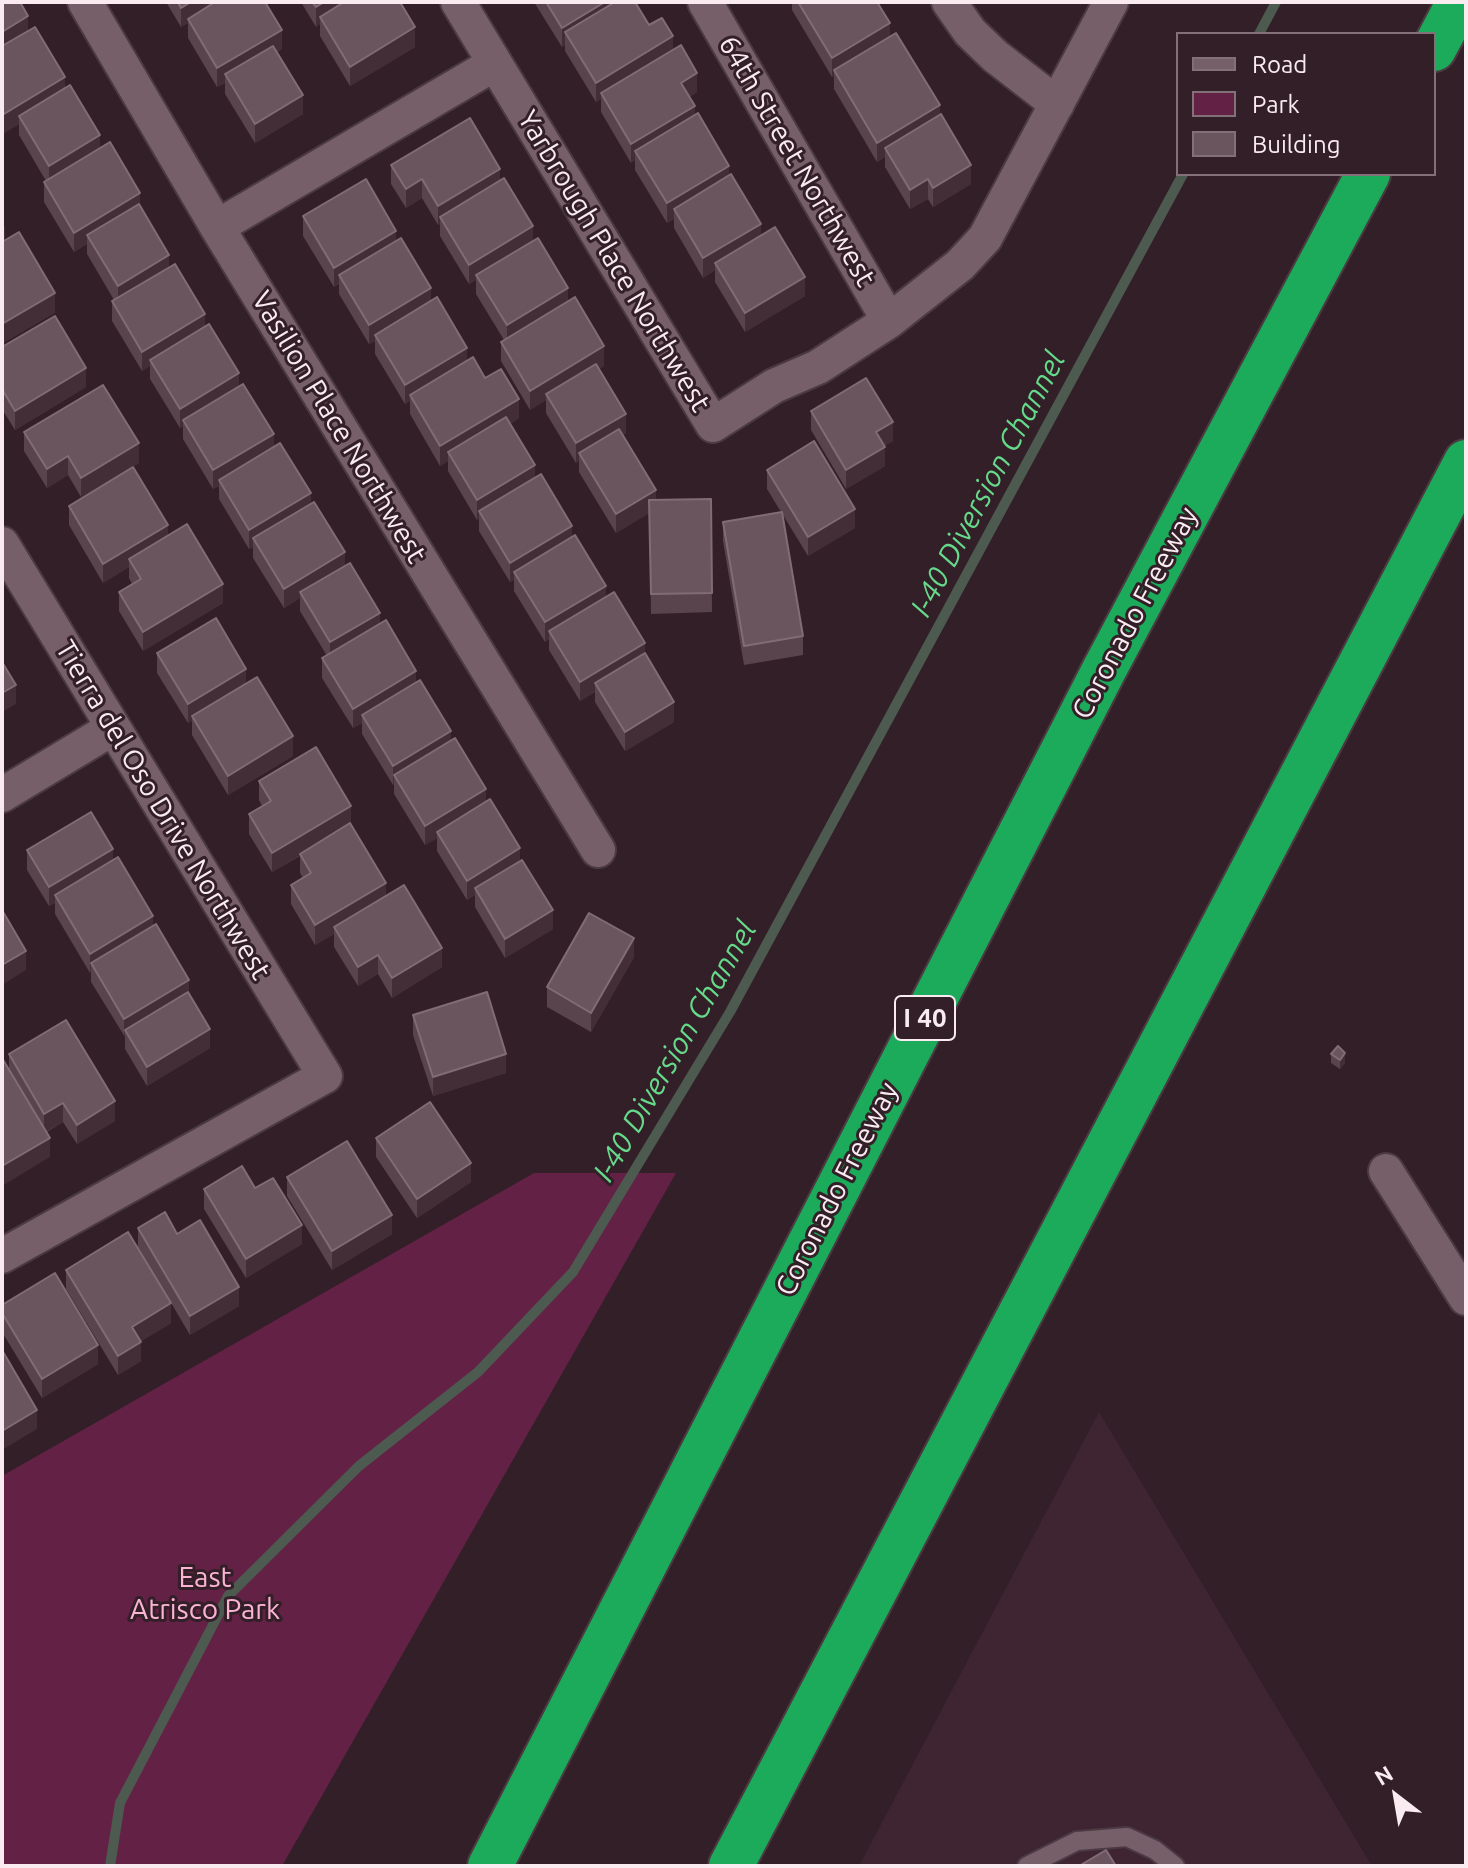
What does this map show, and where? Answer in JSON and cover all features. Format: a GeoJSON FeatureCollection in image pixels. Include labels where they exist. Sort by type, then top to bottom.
{"type":"FeatureCollection","features":[{"type":"Feature","properties":{"kind":"highway"},"geometry":{"type":"LineString","coordinates":[[1436,45],[1459,2]]}},
{"type":"Feature","properties":{"kind":"highway","name":"Coronado Freeway"},"geometry":{"type":"LineString","coordinates":[[490,1866],[1104,670],[1367,176]]}},
{"type":"Feature","properties":{"kind":"highway"},"geometry":{"type":"LineString","coordinates":[[731,1866],[1466,462]]}},
{"type":"Feature","properties":{"kind":"street","name":"Vasilion Place Northwest"},"geometry":{"type":"LineString","coordinates":[[85,2],[217,227],[598,850]]}},
{"type":"Feature","properties":{"kind":"street","name":"Yarbrough Place Northwest"},"geometry":{"type":"LineString","coordinates":[[458,2],[713,425],[774,386],[818,367],[889,321]]}},
{"type":"Feature","properties":{"kind":"street","name":"64th Street Northwest"},"geometry":{"type":"LineString","coordinates":[[705,2],[889,321]]}},
{"type":"Feature","properties":{"kind":"street"},"geometry":{"type":"LineString","coordinates":[[949,2],[970,32],[995,56],[1057,104]]}},
{"type":"Feature","properties":{"kind":"street"},"geometry":{"type":"LineString","coordinates":[[889,321],[960,265],[985,238],[1111,2]]}},
{"type":"Feature","properties":{"kind":"street"},"geometry":{"type":"LineString","coordinates":[[217,227],[494,64]]}},
{"type":"Feature","properties":{"kind":"street","name":"Tierra del Oso Drive Northwest"},"geometry":{"type":"LineString","coordinates":[[2,544],[325,1076],[2,1256]]}},
{"type":"Feature","properties":{"kind":"street"},"geometry":{"type":"LineString","coordinates":[[2,795],[113,728]]}},
{"type":"Feature","properties":{"kind":"street"},"geometry":{"type":"LineString","coordinates":[[1386,1171],[1466,1298]]}},
{"type":"Feature","properties":{"kind":"lane"},"geometry":{"type":"LineString","coordinates":[[1027,1866],[1077,1841],[1127,1837],[1155,1850],[1175,1866]]}},
{"type":"Feature","properties":{"kind":"shaded area"},"geometry":{"type":"Polygon","coordinates":[[[1099,1412],[1372,1866],[859,1866],[1099,1412]]]}},
{"type":"Feature","properties":{"kind":"green space","name":"East Atrisco Park"},"geometry":{"type":"Polygon","coordinates":[[[534,1173],[676,1173],[282,1866],[2,1866],[2,1476],[534,1173]]]}},
{"type":"Feature","properties":{"kind":"building"},"geometry":{"type":"Polygon","coordinates":[[[2,2],[20,2],[28,16],[2,32],[2,2]]]}},
{"type":"Feature","properties":{"kind":"building"},"geometry":{"type":"Polygon","coordinates":[[[215,2],[265,2],[282,30],[217,68],[188,19],[215,2]]]}},
{"type":"Feature","properties":{"kind":"building"},"geometry":{"type":"Polygon","coordinates":[[[344,2],[400,2],[415,27],[350,67],[320,17],[344,2]]]}},
{"type":"Feature","properties":{"kind":"building"},"geometry":{"type":"Polygon","coordinates":[[[546,2],[605,2],[562,28],[546,2]]]}},
{"type":"Feature","properties":{"kind":"building"},"geometry":{"type":"Polygon","coordinates":[[[615,2],[635,2],[649,25],[662,18],[673,36],[596,83],[565,32],[615,2]]]}},
{"type":"Feature","properties":{"kind":"building"},"geometry":{"type":"Polygon","coordinates":[[[798,2],[877,2],[890,23],[832,58],[798,2]]]}},
{"type":"Feature","properties":{"kind":"building"},"geometry":{"type":"Polygon","coordinates":[[[35,27],[65,77],[4,114],[2,46],[35,27]]]}},
{"type":"Feature","properties":{"kind":"building"},"geometry":{"type":"Polygon","coordinates":[[[896,33],[940,105],[877,143],[834,70],[896,33]]]}},
{"type":"Feature","properties":{"kind":"building"},"geometry":{"type":"Polygon","coordinates":[[[681,45],[697,73],[681,83],[695,106],[631,144],[601,93],[681,45]]]}},
{"type":"Feature","properties":{"kind":"building"},"geometry":{"type":"Polygon","coordinates":[[[273,46],[303,95],[255,124],[225,74],[273,46]]]}},
{"type":"Feature","properties":{"kind":"building"},"geometry":{"type":"Polygon","coordinates":[[[70,85],[100,135],[49,166],[19,116],[70,85]]]}},
{"type":"Feature","properties":{"kind":"building"},"geometry":{"type":"Polygon","coordinates":[[[698,113],[729,166],[667,203],[635,151],[698,113]]]}},
{"type":"Feature","properties":{"kind":"building"},"geometry":{"type":"Polygon","coordinates":[[[941,114],[971,165],[933,188],[928,179],[910,190],[885,148],[941,114]]]}},
{"type":"Feature","properties":{"kind":"building"},"geometry":{"type":"Polygon","coordinates":[[[470,118],[500,169],[438,206],[422,179],[406,189],[391,165],[470,118]]]}},
{"type":"Feature","properties":{"kind":"building"},"geometry":{"type":"Polygon","coordinates":[[[110,142],[140,193],[74,233],[44,182],[110,142]]]}},
{"type":"Feature","properties":{"kind":"building"},"geometry":{"type":"Polygon","coordinates":[[[731,174],[761,224],[703,258],[674,209],[731,174]]]}},
{"type":"Feature","properties":{"kind":"building"},"geometry":{"type":"Polygon","coordinates":[[[504,178],[533,226],[469,265],[440,217],[504,178]]]}},
{"type":"Feature","properties":{"kind":"building"},"geometry":{"type":"Polygon","coordinates":[[[366,179],[396,231],[334,268],[303,216],[366,179]]]}},
{"type":"Feature","properties":{"kind":"building"},"geometry":{"type":"Polygon","coordinates":[[[139,204],[169,255],[118,286],[87,235],[139,204]]]}},
{"type":"Feature","properties":{"kind":"building"},"geometry":{"type":"Polygon","coordinates":[[[775,227],[805,277],[745,313],[715,263],[775,227]]]}},
{"type":"Feature","properties":{"kind":"building"},"geometry":{"type":"Polygon","coordinates":[[[19,232],[55,293],[2,324],[2,242],[19,232]]]}},
{"type":"Feature","properties":{"kind":"building"},"geometry":{"type":"Polygon","coordinates":[[[401,238],[431,288],[369,325],[339,275],[401,238]]]}},
{"type":"Feature","properties":{"kind":"building"},"geometry":{"type":"Polygon","coordinates":[[[538,238],[568,288],[507,325],[476,275],[538,238]]]}},
{"type":"Feature","properties":{"kind":"building"},"geometry":{"type":"Polygon","coordinates":[[[175,264],[205,314],[142,352],[112,301],[175,264]]]}},
{"type":"Feature","properties":{"kind":"building"},"geometry":{"type":"Polygon","coordinates":[[[437,297],[467,348],[405,385],[375,335],[437,297]]]}},
{"type":"Feature","properties":{"kind":"building"},"geometry":{"type":"Polygon","coordinates":[[[575,297],[604,346],[530,391],[501,342],[575,297]]]}},
{"type":"Feature","properties":{"kind":"building"},"geometry":{"type":"Polygon","coordinates":[[[55,316],[86,368],[15,411],[2,389],[2,347],[55,316]]]}},
{"type":"Feature","properties":{"kind":"building"},"geometry":{"type":"Polygon","coordinates":[[[209,324],[239,373],[180,409],[150,360],[209,324]]]}},
{"type":"Feature","properties":{"kind":"building"},"geometry":{"type":"Polygon","coordinates":[[[473,357],[485,378],[501,369],[519,399],[440,446],[410,395],[473,357]]]}},
{"type":"Feature","properties":{"kind":"building"},"geometry":{"type":"Polygon","coordinates":[[[596,364],[626,414],[576,443],[546,394],[596,364]]]}},
{"type":"Feature","properties":{"kind":"building"},"geometry":{"type":"Polygon","coordinates":[[[866,378],[893,422],[876,432],[885,447],[846,470],[811,411],[866,378]]]}},
{"type":"Feature","properties":{"kind":"building"},"geometry":{"type":"Polygon","coordinates":[[[243,384],[274,434],[213,470],[183,420],[243,384]]]}},
{"type":"Feature","properties":{"kind":"building"},"geometry":{"type":"Polygon","coordinates":[[[103,385],[139,443],[81,478],[68,456],[47,469],[24,432],[103,385]]]}},
{"type":"Feature","properties":{"kind":"building"},"geometry":{"type":"Polygon","coordinates":[[[506,417],[535,465],[477,500],[448,452],[506,417]]]}},
{"type":"Feature","properties":{"kind":"building"},"geometry":{"type":"Polygon","coordinates":[[[619,429],[656,490],[616,514],[579,453],[619,429]]]}},
{"type":"Feature","properties":{"kind":"building"},"geometry":{"type":"Polygon","coordinates":[[[814,441],[855,509],[808,537],[767,470],[814,441]]]}},
{"type":"Feature","properties":{"kind":"building"},"geometry":{"type":"Polygon","coordinates":[[[280,443],[311,493],[249,530],[219,480],[280,443]]]}},
{"type":"Feature","properties":{"kind":"building"},"geometry":{"type":"Polygon","coordinates":[[[133,467],[168,525],[103,564],[69,506],[133,467]]]}},
{"type":"Feature","properties":{"kind":"building"},"geometry":{"type":"Polygon","coordinates":[[[541,474],[572,526],[510,563],[479,511],[541,474]]]}},
{"type":"Feature","properties":{"kind":"building"},"geometry":{"type":"Polygon","coordinates":[[[711,499],[712,593],[651,594],[649,500],[711,499]]]}},
{"type":"Feature","properties":{"kind":"building"},"geometry":{"type":"Polygon","coordinates":[[[314,502],[345,552],[284,589],[253,538],[314,502]]]}},
{"type":"Feature","properties":{"kind":"building"},"geometry":{"type":"Polygon","coordinates":[[[782,512],[803,636],[744,646],[723,522],[782,512]]]}},
{"type":"Feature","properties":{"kind":"building"},"geometry":{"type":"Polygon","coordinates":[[[187,524],[223,584],[143,632],[119,592],[141,579],[129,559],[187,524]]]}},
{"type":"Feature","properties":{"kind":"building"},"geometry":{"type":"Polygon","coordinates":[[[575,535],[606,586],[545,622],[514,572],[575,535]]]}},
{"type":"Feature","properties":{"kind":"building"},"geometry":{"type":"Polygon","coordinates":[[[350,563],[380,613],[330,642],[300,592],[350,563]]]}},
{"type":"Feature","properties":{"kind":"building"},"geometry":{"type":"Polygon","coordinates":[[[614,592],[645,643],[580,682],[549,631],[614,592]]]}},
{"type":"Feature","properties":{"kind":"building"},"geometry":{"type":"Polygon","coordinates":[[[216,618],[246,669],[188,704],[157,653],[216,618]]]}},
{"type":"Feature","properties":{"kind":"building"},"geometry":{"type":"Polygon","coordinates":[[[386,620],[416,671],[353,709],[322,658],[386,620]]]}},
{"type":"Feature","properties":{"kind":"building"},"geometry":{"type":"Polygon","coordinates":[[[645,653],[674,702],[625,732],[595,683],[645,653]]]}},
{"type":"Feature","properties":{"kind":"building"},"geometry":{"type":"Polygon","coordinates":[[[2,662],[16,685],[2,693],[2,662]]]}},
{"type":"Feature","properties":{"kind":"building"},"geometry":{"type":"Polygon","coordinates":[[[257,677],[293,736],[228,776],[192,716],[257,677]]]}},
{"type":"Feature","properties":{"kind":"building"},"geometry":{"type":"Polygon","coordinates":[[[420,680],[451,731],[393,766],[362,715],[420,680]]]}},
{"type":"Feature","properties":{"kind":"building"},"geometry":{"type":"Polygon","coordinates":[[[455,738],[486,789],[425,826],[394,775],[455,738]]]}},
{"type":"Feature","properties":{"kind":"building"},"geometry":{"type":"Polygon","coordinates":[[[316,747],[351,806],[272,853],[249,814],[271,801],[259,781],[316,747]]]}},
{"type":"Feature","properties":{"kind":"building"},"geometry":{"type":"Polygon","coordinates":[[[490,799],[520,848],[467,881],[437,832],[490,799]]]}},
{"type":"Feature","properties":{"kind":"building"},"geometry":{"type":"Polygon","coordinates":[[[91,812],[113,849],[49,887],[27,850],[91,812]]]}},
{"type":"Feature","properties":{"kind":"building"},"geometry":{"type":"Polygon","coordinates":[[[350,823],[386,883],[315,925],[291,885],[311,873],[300,854],[350,823]]]}},
{"type":"Feature","properties":{"kind":"building"},"geometry":{"type":"Polygon","coordinates":[[[118,857],[153,916],[90,954],[55,895],[118,857]]]}},
{"type":"Feature","properties":{"kind":"building"},"geometry":{"type":"Polygon","coordinates":[[[522,860],[553,910],[505,939],[475,888],[522,860]]]}},
{"type":"Feature","properties":{"kind":"building"},"geometry":{"type":"Polygon","coordinates":[[[404,885],[442,948],[392,978],[378,955],[358,967],[334,927],[404,885]]]}},
{"type":"Feature","properties":{"kind":"building"},"geometry":{"type":"Polygon","coordinates":[[[2,910],[26,951],[2,965],[2,910]]]}},
{"type":"Feature","properties":{"kind":"building"},"geometry":{"type":"Polygon","coordinates":[[[589,913],[634,938],[591,1013],[547,987],[589,913]]]}},
{"type":"Feature","properties":{"kind":"building"},"geometry":{"type":"Polygon","coordinates":[[[156,924],[189,980],[124,1019],[91,963],[156,924]]]}},
{"type":"Feature","properties":{"kind":"building"},"geometry":{"type":"Polygon","coordinates":[[[188,992],[210,1029],[147,1067],[125,1030],[188,992]]]}},
{"type":"Feature","properties":{"kind":"building"},"geometry":{"type":"Polygon","coordinates":[[[487,992],[506,1054],[433,1077],[413,1015],[487,992]]]}},
{"type":"Feature","properties":{"kind":"building"},"geometry":{"type":"Polygon","coordinates":[[[66,1020],[115,1101],[77,1125],[63,1103],[44,1114],[9,1054],[66,1020]]]}},
{"type":"Feature","properties":{"kind":"building"},"geometry":{"type":"Polygon","coordinates":[[[1338,1046],[1345,1053],[1340,1060],[1331,1054],[1338,1046]]]}},
{"type":"Feature","properties":{"kind":"building"},"geometry":{"type":"Polygon","coordinates":[[[2,1058],[50,1138],[2,1166],[2,1058]]]}},
{"type":"Feature","properties":{"kind":"building"},"geometry":{"type":"Polygon","coordinates":[[[430,1102],[471,1163],[417,1199],[376,1138],[430,1102]]]}},
{"type":"Feature","properties":{"kind":"building"},"geometry":{"type":"Polygon","coordinates":[[[347,1141],[392,1215],[332,1251],[287,1177],[347,1141]]]}},
{"type":"Feature","properties":{"kind":"building"},"geometry":{"type":"Polygon","coordinates":[[[242,1166],[255,1188],[273,1178],[302,1225],[246,1259],[204,1189],[242,1166]]]}},
{"type":"Feature","properties":{"kind":"building"},"geometry":{"type":"Polygon","coordinates":[[[165,1212],[177,1234],[200,1220],[239,1287],[190,1316],[138,1228],[165,1212]]]}},
{"type":"Feature","properties":{"kind":"building"},"geometry":{"type":"Polygon","coordinates":[[[128,1232],[171,1303],[132,1327],[141,1342],[118,1356],[66,1270],[128,1232]]]}},
{"type":"Feature","properties":{"kind":"building"},"geometry":{"type":"Polygon","coordinates":[[[55,1273],[98,1345],[42,1379],[2,1313],[2,1305],[55,1273]]]}},
{"type":"Feature","properties":{"kind":"building"},"geometry":{"type":"Polygon","coordinates":[[[2,1350],[37,1410],[2,1431],[2,1350]]]}},
{"type":"Feature","properties":{"kind":"building"},"geometry":{"type":"Polygon","coordinates":[[[1106,1850],[1116,1866],[1079,1866],[1106,1850]]]}},
{"type":"Feature","properties":{"kind":"waterway","name":"I-40 Diversion Channel"},"geometry":{"type":"LineString","coordinates":[[1260,32],[1276,2]]}},
{"type":"Feature","properties":{"kind":"waterway","name":"I-40 Diversion Channel"},"geometry":{"type":"LineString","coordinates":[[110,1866],[120,1803],[228,1596],[359,1466],[478,1372],[573,1272],[730,1012],[1182,176]]}}]}
